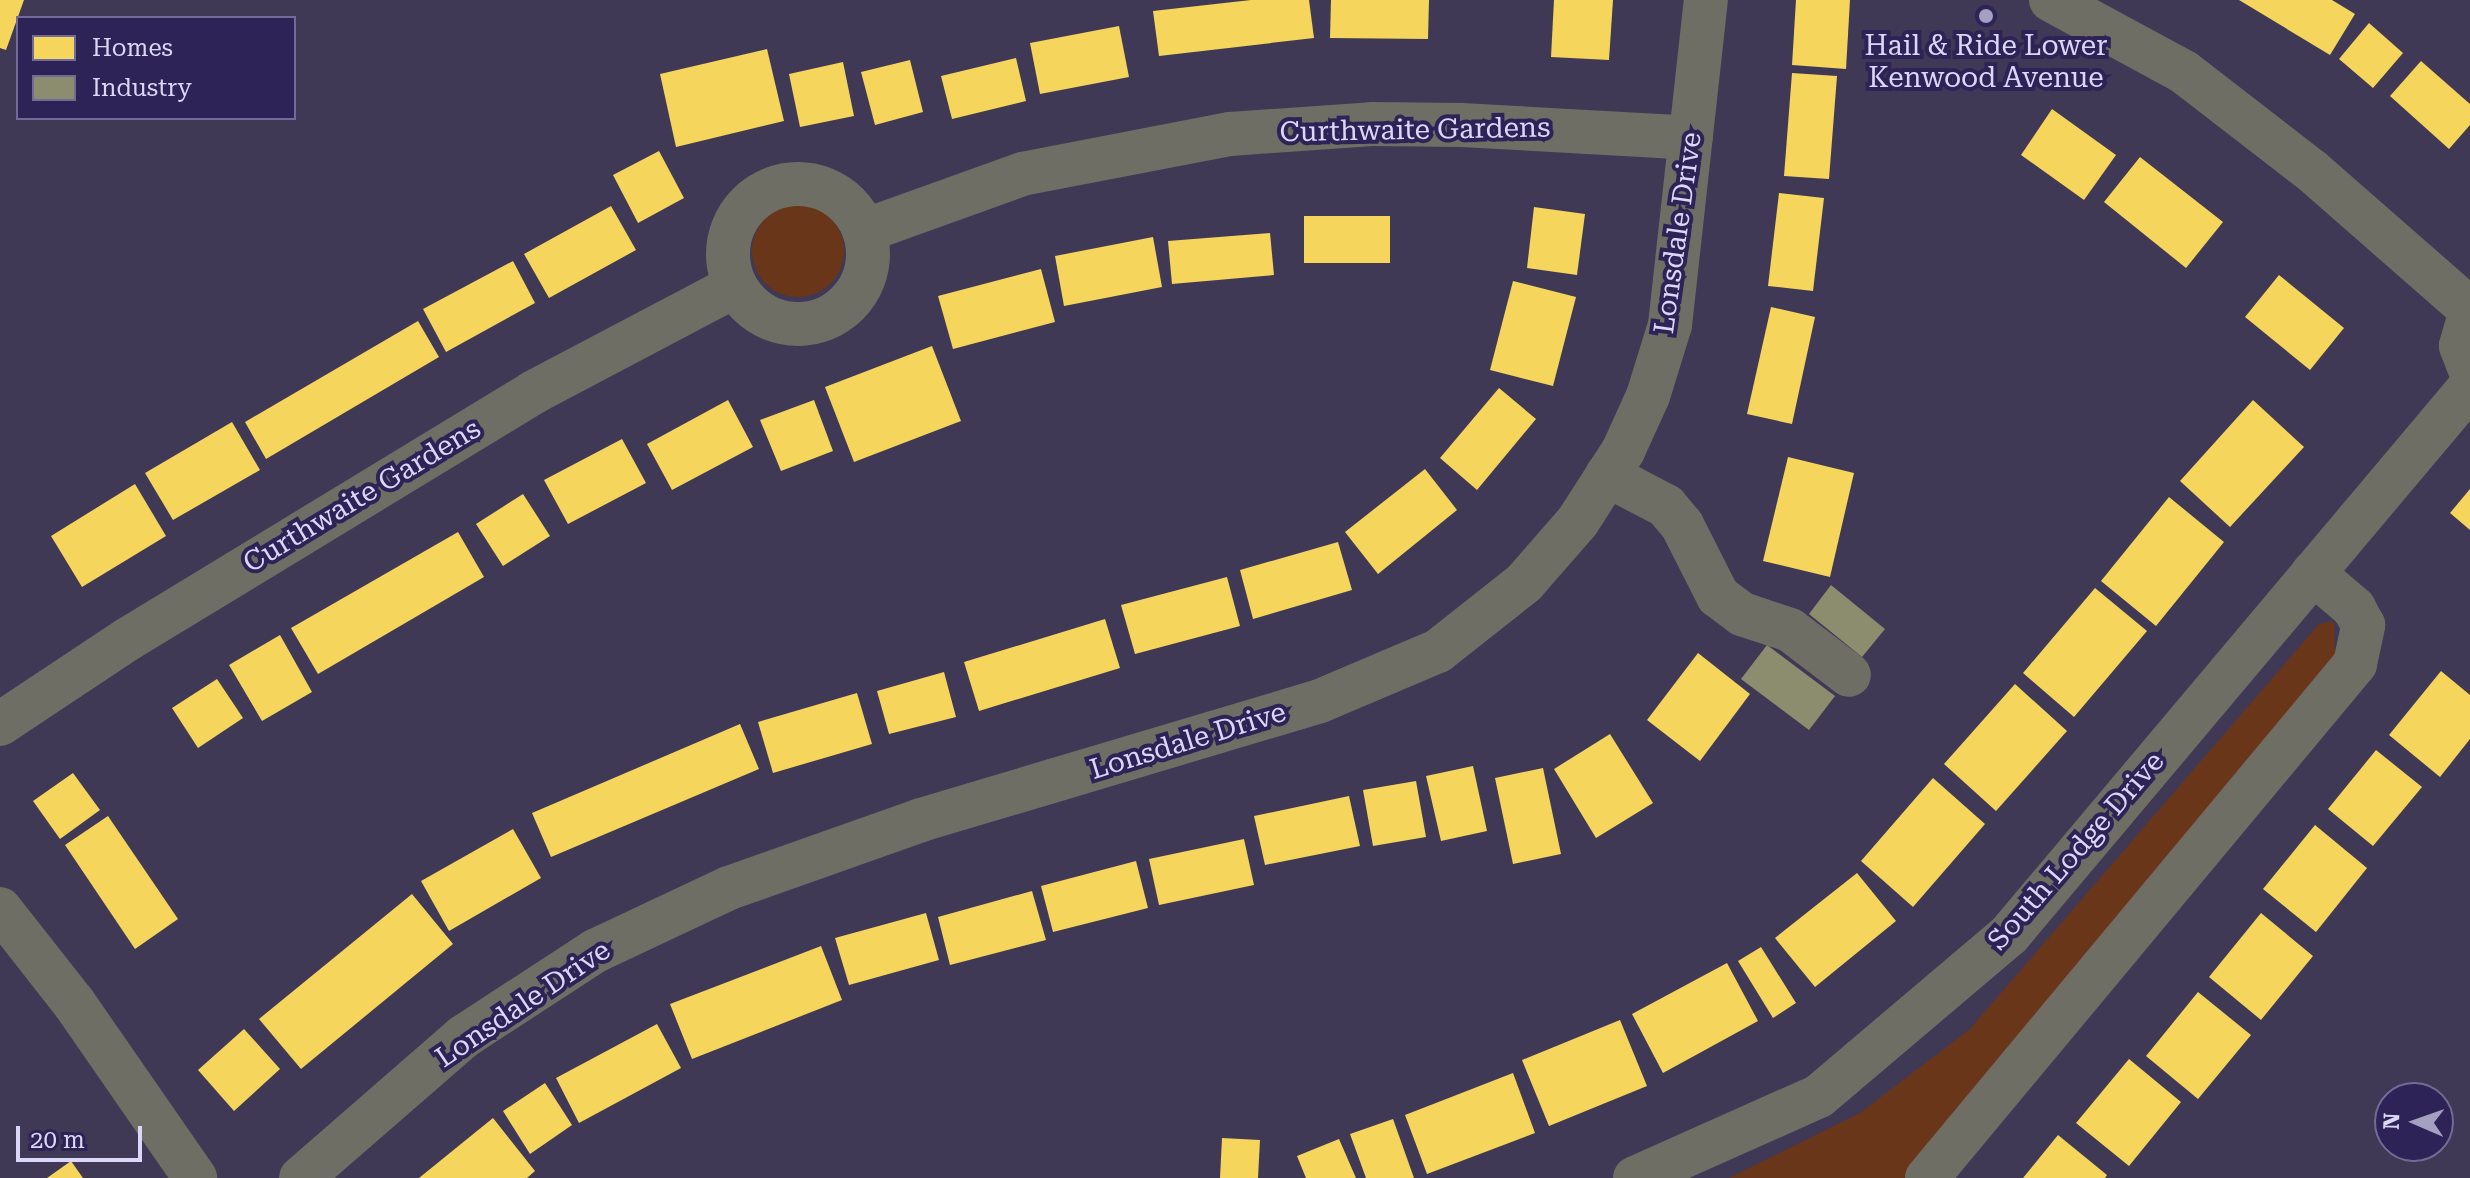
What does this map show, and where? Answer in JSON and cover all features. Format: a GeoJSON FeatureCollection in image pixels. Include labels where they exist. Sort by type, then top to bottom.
{"type":"FeatureCollection","features":[{"type":"Feature","properties":{"kind":"street","name":"Lonsdale Drive"},"geometry":{"type":"LineString","coordinates":[[301,1178],[463,1037],[595,951],[729,888],[921,820],[1320,701],[1438,651],[1524,583],[1578,521],[1607,475],[1648,396],[1670,325],[1706,0]]}},
{"type":"Feature","properties":{"kind":"street"},"geometry":{"type":"LineString","coordinates":[[2051,0],[2184,72],[2311,170],[2470,311],[2461,346],[2470,369]]}},
{"type":"Feature","properties":{"kind":"street","name":"Curthwaite Gardens"},"geometry":{"type":"LineString","coordinates":[[864,231],[1022,174],[1230,134],[1372,124],[1462,125],[1691,138]]}},
{"type":"Feature","properties":{"kind":"street"},"geometry":{"type":"LineString","coordinates":[[801,183],[822,187],[840,197],[864,231],[866,272],[843,308],[825,319],[784,323],[747,303],[735,286],[728,245],[733,225],[745,207],[770,189],[801,183]]}},
{"type":"Feature","properties":{"kind":"street","name":"Curthwaite Gardens"},"geometry":{"type":"LineString","coordinates":[[0,724],[128,639],[534,392],[735,286]]}},
{"type":"Feature","properties":{"kind":"street","name":"South Lodge Drive"},"geometry":{"type":"LineString","coordinates":[[1635,1178],[1819,1096],[2009,935],[2470,387]]}},
{"type":"Feature","properties":{"kind":"street"},"geometry":{"type":"LineString","coordinates":[[1607,475],[1666,506],[1682,525],[1718,596],[1742,614],[1790,630],[1849,675]]}},
{"type":"Feature","properties":{"kind":"street"},"geometry":{"type":"LineString","coordinates":[[1927,1178],[2355,664],[2363,625],[2354,608],[2313,573]]}},
{"type":"Feature","properties":{"kind":"street"},"geometry":{"type":"LineString","coordinates":[[0,909],[74,1003],[195,1178]]}},
{"type":"Feature","properties":{"kind":"shaded area"},"geometry":{"type":"Polygon","coordinates":[[[798,205],[816,209],[830,219],[840,233],[844,251],[840,269],[830,283],[816,293],[798,297],[780,293],[766,283],[756,269],[752,251],[756,233],[766,219],[780,209],[798,205]]]}},
{"type":"Feature","properties":{"kind":"shaded area"},"geometry":{"type":"Polygon","coordinates":[[[2334,621],[2335,657],[1904,1178],[1729,1178],[1860,1113],[1970,1029],[2319,624],[2334,621]]]}},
{"type":"Feature","properties":{"kind":"building: Homes"},"geometry":{"type":"Polygon","coordinates":[[[0,0],[24,0],[6,50],[0,48],[0,0]]]}},
{"type":"Feature","properties":{"kind":"building: Homes"},"geometry":{"type":"Polygon","coordinates":[[[1251,0],[1309,0],[1314,38],[1159,56],[1153,11],[1251,0]]]}},
{"type":"Feature","properties":{"kind":"building: Homes"},"geometry":{"type":"Polygon","coordinates":[[[1331,0],[1429,0],[1428,39],[1330,38],[1331,0]]]}},
{"type":"Feature","properties":{"kind":"building: Homes"},"geometry":{"type":"Polygon","coordinates":[[[1554,0],[1613,0],[1609,60],[1551,57],[1554,0]]]}},
{"type":"Feature","properties":{"kind":"building: Homes"},"geometry":{"type":"Polygon","coordinates":[[[1796,0],[1850,0],[1846,69],[1792,65],[1796,0]]]}},
{"type":"Feature","properties":{"kind":"building: Homes"},"geometry":{"type":"Polygon","coordinates":[[[2239,0],[2332,0],[2355,14],[2330,55],[2239,0]]]}},
{"type":"Feature","properties":{"kind":"building: Homes"},"geometry":{"type":"Polygon","coordinates":[[[2369,23],[2403,53],[2373,88],[2339,59],[2369,23]]]}},
{"type":"Feature","properties":{"kind":"building: Homes"},"geometry":{"type":"Polygon","coordinates":[[[1119,26],[1129,77],[1040,94],[1030,43],[1119,26]]]}},
{"type":"Feature","properties":{"kind":"building: Homes"},"geometry":{"type":"Polygon","coordinates":[[[767,49],[784,121],[676,147],[660,74],[767,49]]]}},
{"type":"Feature","properties":{"kind":"building: Homes"},"geometry":{"type":"Polygon","coordinates":[[[1016,58],[1026,101],[952,119],[941,76],[1016,58]]]}},
{"type":"Feature","properties":{"kind":"building: Homes"},"geometry":{"type":"Polygon","coordinates":[[[910,60],[923,112],[875,125],[861,72],[910,60]]]}},
{"type":"Feature","properties":{"kind":"building: Homes"},"geometry":{"type":"Polygon","coordinates":[[[2421,61],[2470,104],[2470,125],[2449,149],[2390,96],[2421,61]]]}},
{"type":"Feature","properties":{"kind":"building: Homes"},"geometry":{"type":"Polygon","coordinates":[[[843,62],[854,116],[800,127],[789,74],[843,62]]]}},
{"type":"Feature","properties":{"kind":"building: Homes"},"geometry":{"type":"Polygon","coordinates":[[[1792,73],[1837,76],[1829,179],[1784,176],[1792,73]]]}},
{"type":"Feature","properties":{"kind":"building: Homes"},"geometry":{"type":"Polygon","coordinates":[[[2052,109],[2116,155],[2084,200],[2021,155],[2052,109]]]}},
{"type":"Feature","properties":{"kind":"building: Homes"},"geometry":{"type":"Polygon","coordinates":[[[659,151],[684,198],[638,223],[613,175],[659,151]]]}},
{"type":"Feature","properties":{"kind":"building: Homes"},"geometry":{"type":"Polygon","coordinates":[[[2140,157],[2223,222],[2186,268],[2104,202],[2140,157]]]}},
{"type":"Feature","properties":{"kind":"building: Homes"},"geometry":{"type":"Polygon","coordinates":[[[1779,193],[1824,198],[1813,291],[1768,286],[1779,193]]]}},
{"type":"Feature","properties":{"kind":"building: Homes"},"geometry":{"type":"Polygon","coordinates":[[[611,206],[636,250],[549,298],[524,254],[611,206]]]}},
{"type":"Feature","properties":{"kind":"building: Homes"},"geometry":{"type":"Polygon","coordinates":[[[1534,207],[1585,214],[1577,275],[1527,268],[1534,207]]]}},
{"type":"Feature","properties":{"kind":"building: Homes"},"geometry":{"type":"Polygon","coordinates":[[[1304,216],[1390,216],[1390,263],[1304,263],[1304,216]]]}},
{"type":"Feature","properties":{"kind":"building: Homes"},"geometry":{"type":"Polygon","coordinates":[[[1270,233],[1274,275],[1172,284],[1168,241],[1270,233]]]}},
{"type":"Feature","properties":{"kind":"building: Homes"},"geometry":{"type":"Polygon","coordinates":[[[1153,237],[1162,287],[1064,306],[1055,256],[1153,237]]]}},
{"type":"Feature","properties":{"kind":"building: Homes"},"geometry":{"type":"Polygon","coordinates":[[[513,261],[535,303],[446,352],[423,309],[513,261]]]}},
{"type":"Feature","properties":{"kind":"building: Homes"},"geometry":{"type":"Polygon","coordinates":[[[1041,269],[1055,322],[953,349],[938,296],[1041,269]]]}},
{"type":"Feature","properties":{"kind":"building: Homes"},"geometry":{"type":"Polygon","coordinates":[[[2279,275],[2344,328],[2310,370],[2245,317],[2279,275]]]}},
{"type":"Feature","properties":{"kind":"building: Homes"},"geometry":{"type":"Polygon","coordinates":[[[1513,281],[1576,297],[1553,386],[1490,370],[1513,281]]]}},
{"type":"Feature","properties":{"kind":"building: Homes"},"geometry":{"type":"Polygon","coordinates":[[[1771,307],[1815,317],[1792,424],[1747,414],[1771,307]]]}},
{"type":"Feature","properties":{"kind":"building: Homes"},"geometry":{"type":"Polygon","coordinates":[[[418,321],[439,357],[266,459],[245,422],[418,321]]]}},
{"type":"Feature","properties":{"kind":"building: Homes"},"geometry":{"type":"Polygon","coordinates":[[[932,346],[961,421],[854,462],[825,387],[932,346]]]}},
{"type":"Feature","properties":{"kind":"building: Homes"},"geometry":{"type":"Polygon","coordinates":[[[1499,388],[1536,419],[1477,490],[1440,458],[1499,388]]]}},
{"type":"Feature","properties":{"kind":"building: Homes"},"geometry":{"type":"Polygon","coordinates":[[[728,400],[753,447],[672,490],[647,444],[728,400]]]}},
{"type":"Feature","properties":{"kind":"building: Homes"},"geometry":{"type":"Polygon","coordinates":[[[814,400],[833,451],[781,471],[760,420],[814,400]]]}},
{"type":"Feature","properties":{"kind":"building: Homes"},"geometry":{"type":"Polygon","coordinates":[[[2253,400],[2304,447],[2230,527],[2180,481],[2253,400]]]}},
{"type":"Feature","properties":{"kind":"building: Homes"},"geometry":{"type":"Polygon","coordinates":[[[232,422],[260,470],[173,520],[145,473],[232,422]]]}},
{"type":"Feature","properties":{"kind":"building: Homes"},"geometry":{"type":"Polygon","coordinates":[[[622,439],[646,483],[568,524],[544,480],[622,439]]]}},
{"type":"Feature","properties":{"kind":"building: Homes"},"geometry":{"type":"Polygon","coordinates":[[[1788,457],[1854,473],[1830,577],[1763,561],[1788,457]]]}},
{"type":"Feature","properties":{"kind":"building: Homes"},"geometry":{"type":"Polygon","coordinates":[[[1425,469],[1457,510],[1378,574],[1345,532],[1425,469]]]}},
{"type":"Feature","properties":{"kind":"building: Homes"},"geometry":{"type":"Polygon","coordinates":[[[135,484],[166,536],[82,587],[51,536],[135,484]]]}},
{"type":"Feature","properties":{"kind":"building: Homes"},"geometry":{"type":"Polygon","coordinates":[[[2470,489],[2470,530],[2450,513],[2470,489]]]}},
{"type":"Feature","properties":{"kind":"building: Homes"},"geometry":{"type":"Polygon","coordinates":[[[523,494],[550,536],[503,566],[476,524],[523,494]]]}},
{"type":"Feature","properties":{"kind":"building: Homes"},"geometry":{"type":"Polygon","coordinates":[[[2169,497],[2224,542],[2156,626],[2101,581],[2169,497]]]}},
{"type":"Feature","properties":{"kind":"building: Homes"},"geometry":{"type":"Polygon","coordinates":[[[458,532],[484,577],[318,674],[291,628],[458,532]]]}},
{"type":"Feature","properties":{"kind":"building: Homes"},"geometry":{"type":"Polygon","coordinates":[[[1338,542],[1352,590],[1253,619],[1240,570],[1338,542]]]}},
{"type":"Feature","properties":{"kind":"building: Homes"},"geometry":{"type":"Polygon","coordinates":[[[1227,577],[1240,626],[1135,654],[1121,605],[1227,577]]]}},
{"type":"Feature","properties":{"kind":"building: Homes"},"geometry":{"type":"Polygon","coordinates":[[[2095,588],[2147,631],[2074,717],[2023,673],[2095,588]]]}},
{"type":"Feature","properties":{"kind":"building: Homes"},"geometry":{"type":"Polygon","coordinates":[[[1105,619],[1120,668],[979,711],[964,662],[1105,619]]]}},
{"type":"Feature","properties":{"kind":"building: Homes"},"geometry":{"type":"Polygon","coordinates":[[[280,635],[312,692],[262,721],[229,665],[280,635]]]}},
{"type":"Feature","properties":{"kind":"building: Homes"},"geometry":{"type":"Polygon","coordinates":[[[1698,653],[1750,694],[1700,761],[1647,720],[1698,653]]]}},
{"type":"Feature","properties":{"kind":"building: Homes"},"geometry":{"type":"Polygon","coordinates":[[[2441,671],[2470,695],[2470,739],[2440,777],[2389,735],[2441,671]]]}},
{"type":"Feature","properties":{"kind":"building: Homes"},"geometry":{"type":"Polygon","coordinates":[[[944,672],[956,717],[889,734],[877,691],[944,672]]]}},
{"type":"Feature","properties":{"kind":"building: Homes"},"geometry":{"type":"Polygon","coordinates":[[[217,679],[243,718],[198,748],[172,708],[217,679]]]}},
{"type":"Feature","properties":{"kind":"building: Homes"},"geometry":{"type":"Polygon","coordinates":[[[2015,684],[2067,731],[1996,811],[1944,764],[2015,684]]]}},
{"type":"Feature","properties":{"kind":"building: Homes"},"geometry":{"type":"Polygon","coordinates":[[[857,693],[872,744],[773,773],[758,722],[857,693]]]}},
{"type":"Feature","properties":{"kind":"building: Homes"},"geometry":{"type":"Polygon","coordinates":[[[740,724],[759,769],[551,857],[532,813],[740,724]]]}},
{"type":"Feature","properties":{"kind":"building: Homes"},"geometry":{"type":"Polygon","coordinates":[[[1610,734],[1653,803],[1596,838],[1554,769],[1610,734]]]}},
{"type":"Feature","properties":{"kind":"building: Homes"},"geometry":{"type":"Polygon","coordinates":[[[2376,750],[2422,787],[2373,846],[2328,809],[2376,750]]]}},
{"type":"Feature","properties":{"kind":"building: Homes"},"geometry":{"type":"Polygon","coordinates":[[[1473,766],[1487,831],[1441,841],[1426,776],[1473,766]]]}},
{"type":"Feature","properties":{"kind":"building: Homes"},"geometry":{"type":"Polygon","coordinates":[[[1543,768],[1561,854],[1513,864],[1495,778],[1543,768]]]}},
{"type":"Feature","properties":{"kind":"building: Homes"},"geometry":{"type":"Polygon","coordinates":[[[73,773],[100,810],[60,839],[33,801],[73,773]]]}},
{"type":"Feature","properties":{"kind":"building: Homes"},"geometry":{"type":"Polygon","coordinates":[[[1933,778],[1985,824],[1913,907],[1861,861],[1933,778]]]}},
{"type":"Feature","properties":{"kind":"building: Homes"},"geometry":{"type":"Polygon","coordinates":[[[1416,781],[1426,837],[1373,846],[1363,790],[1416,781]]]}},
{"type":"Feature","properties":{"kind":"building: Homes"},"geometry":{"type":"Polygon","coordinates":[[[1349,796],[1360,846],[1265,865],[1254,816],[1349,796]]]}},
{"type":"Feature","properties":{"kind":"building: Homes"},"geometry":{"type":"Polygon","coordinates":[[[108,816],[178,919],[135,949],[65,845],[108,816]]]}},
{"type":"Feature","properties":{"kind":"building: Homes"},"geometry":{"type":"Polygon","coordinates":[[[2315,825],[2367,868],[2316,932],[2263,889],[2315,825]]]}},
{"type":"Feature","properties":{"kind":"building: Homes"},"geometry":{"type":"Polygon","coordinates":[[[513,829],[541,878],[449,931],[421,881],[513,829]]]}},
{"type":"Feature","properties":{"kind":"building: Homes"},"geometry":{"type":"Polygon","coordinates":[[[1244,839],[1254,885],[1159,905],[1149,859],[1244,839]]]}},
{"type":"Feature","properties":{"kind":"building: Homes"},"geometry":{"type":"Polygon","coordinates":[[[1136,861],[1148,908],[1053,932],[1041,886],[1136,861]]]}},
{"type":"Feature","properties":{"kind":"building: Homes"},"geometry":{"type":"Polygon","coordinates":[[[1857,873],[1896,921],[1815,987],[1775,938],[1857,873]]]}},
{"type":"Feature","properties":{"kind":"building: Homes"},"geometry":{"type":"Polygon","coordinates":[[[1032,891],[1046,940],[950,965],[938,917],[1032,891]]]}},
{"type":"Feature","properties":{"kind":"building: Homes"},"geometry":{"type":"Polygon","coordinates":[[[412,894],[453,944],[301,1069],[259,1019],[412,894]]]}},
{"type":"Feature","properties":{"kind":"building: Homes"},"geometry":{"type":"Polygon","coordinates":[[[926,913],[939,960],[849,985],[835,938],[926,913]]]}},
{"type":"Feature","properties":{"kind":"building: Homes"},"geometry":{"type":"Polygon","coordinates":[[[2261,913],[2313,956],[2261,1020],[2209,977],[2261,913]]]}},
{"type":"Feature","properties":{"kind":"building: Homes"},"geometry":{"type":"Polygon","coordinates":[[[821,946],[842,1000],[692,1059],[670,1004],[821,946]]]}},
{"type":"Feature","properties":{"kind":"building: Homes"},"geometry":{"type":"Polygon","coordinates":[[[1761,947],[1796,1003],[1773,1018],[1738,961],[1761,947]]]}},
{"type":"Feature","properties":{"kind":"building: Homes"},"geometry":{"type":"Polygon","coordinates":[[[1727,963],[1758,1021],[1663,1073],[1632,1014],[1727,963]]]}},
{"type":"Feature","properties":{"kind":"building: Homes"},"geometry":{"type":"Polygon","coordinates":[[[2198,992],[2251,1035],[2198,1099],[2146,1056],[2198,992]]]}},
{"type":"Feature","properties":{"kind":"building: Homes"},"geometry":{"type":"Polygon","coordinates":[[[1620,1020],[1647,1086],[1549,1126],[1522,1060],[1620,1020]]]}},
{"type":"Feature","properties":{"kind":"building: Homes"},"geometry":{"type":"Polygon","coordinates":[[[657,1024],[681,1068],[579,1123],[556,1078],[657,1024]]]}},
{"type":"Feature","properties":{"kind":"building: Homes"},"geometry":{"type":"Polygon","coordinates":[[[244,1029],[280,1069],[234,1111],[198,1070],[244,1029]]]}},
{"type":"Feature","properties":{"kind":"building: Homes"},"geometry":{"type":"Polygon","coordinates":[[[2129,1059],[2181,1102],[2129,1166],[2076,1123],[2129,1059]]]}},
{"type":"Feature","properties":{"kind":"building: Homes"},"geometry":{"type":"Polygon","coordinates":[[[1513,1073],[1535,1133],[1427,1174],[1405,1115],[1513,1073]]]}},
{"type":"Feature","properties":{"kind":"building: Homes"},"geometry":{"type":"Polygon","coordinates":[[[545,1083],[572,1125],[530,1154],[503,1111],[545,1083]]]}},
{"type":"Feature","properties":{"kind":"building: Homes"},"geometry":{"type":"Polygon","coordinates":[[[493,1118],[535,1171],[527,1178],[419,1178],[493,1118]]]}},
{"type":"Feature","properties":{"kind":"building: Homes"},"geometry":{"type":"Polygon","coordinates":[[[1393,1119],[1414,1178],[1366,1178],[1350,1134],[1393,1119]]]}},
{"type":"Feature","properties":{"kind":"building: Homes"},"geometry":{"type":"Polygon","coordinates":[[[2058,1135],[2107,1175],[2105,1178],[2023,1178],[2058,1135]]]}},
{"type":"Feature","properties":{"kind":"building: Homes"},"geometry":{"type":"Polygon","coordinates":[[[1222,1138],[1260,1140],[1258,1178],[1220,1178],[1222,1138]]]}},
{"type":"Feature","properties":{"kind":"building: Homes"},"geometry":{"type":"Polygon","coordinates":[[[1339,1139],[1356,1178],[1306,1178],[1297,1156],[1339,1139]]]}},
{"type":"Feature","properties":{"kind":"building: Homes"},"geometry":{"type":"Polygon","coordinates":[[[71,1161],[83,1178],[47,1178],[71,1161]]]}},
{"type":"Feature","properties":{"kind":"building: Industry"},"geometry":{"type":"Polygon","coordinates":[[[1831,585],[1885,629],[1862,657],[1809,614],[1831,585]]]}},
{"type":"Feature","properties":{"kind":"building: Industry"},"geometry":{"type":"Polygon","coordinates":[[[1767,645],[1835,696],[1809,730],[1741,679],[1767,645]]]}},
{"type":"Feature","properties":{"kind":"place","name":"Hail & Ride Lower Kenwood Avenue"},"geometry":{"type":"Point","coordinates":[1986,16]}}]}
